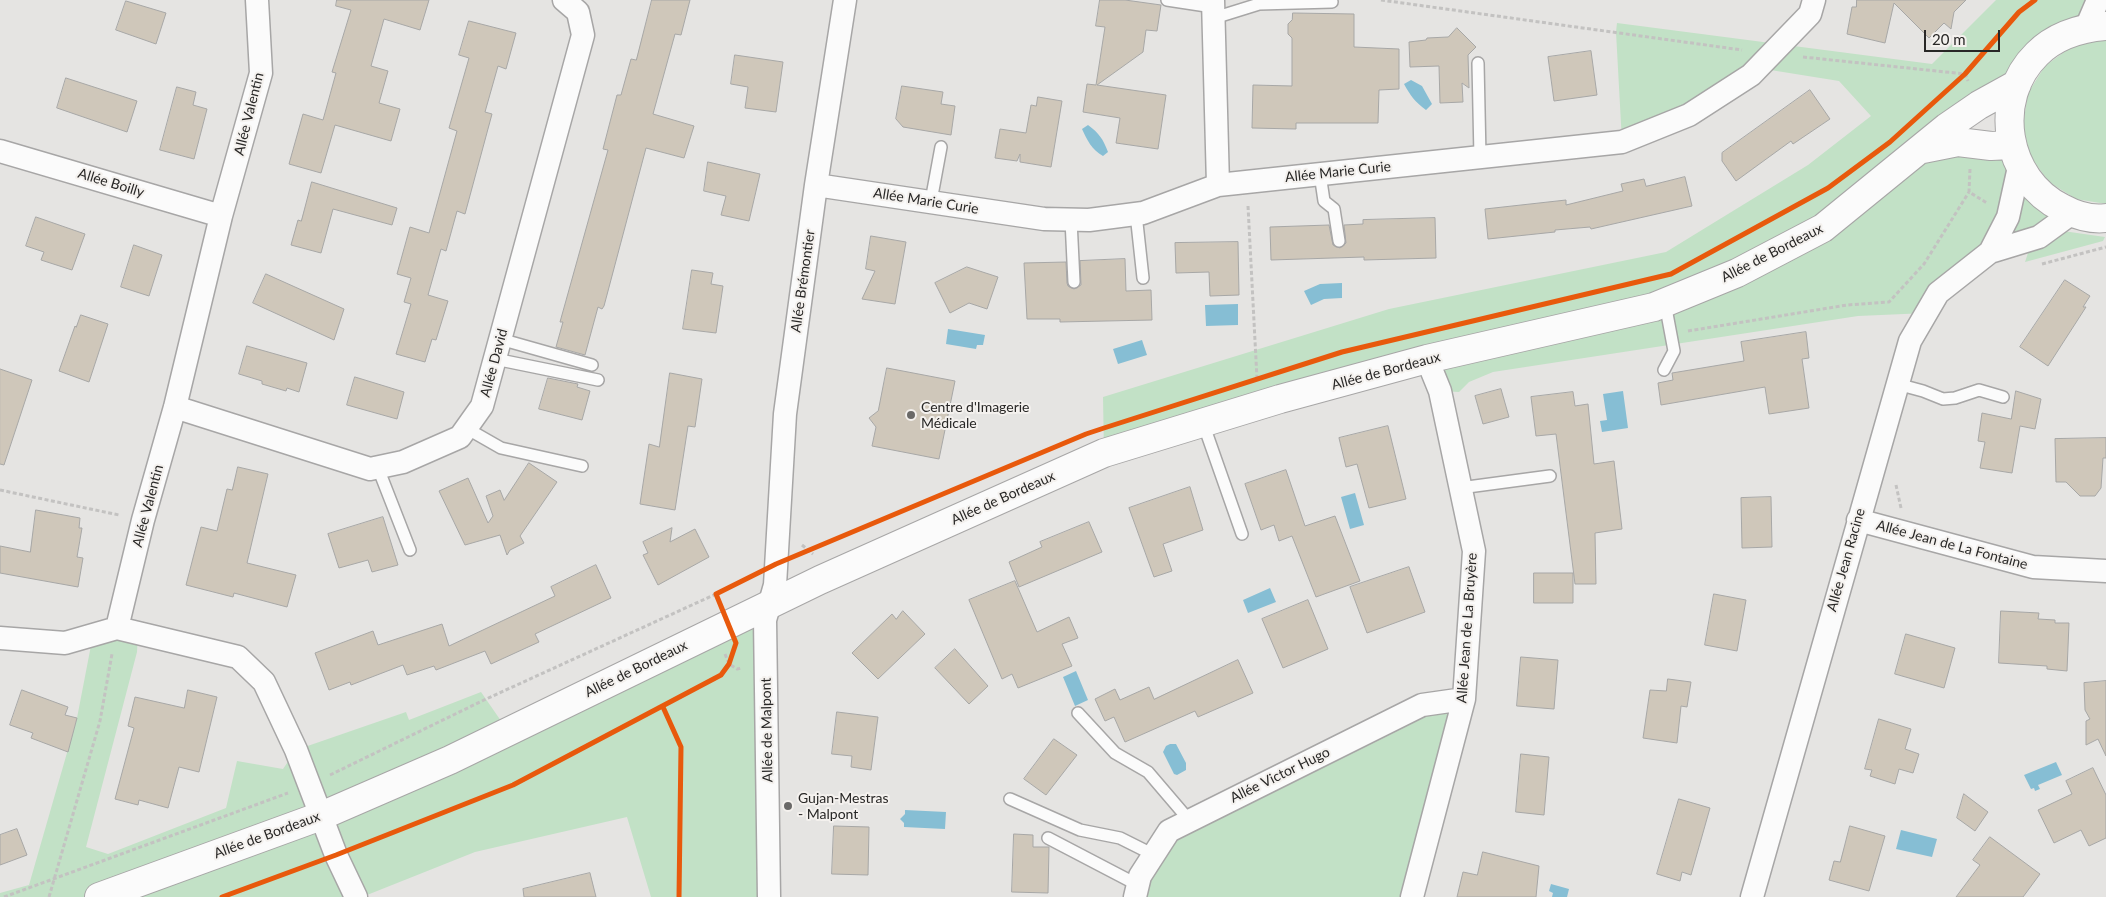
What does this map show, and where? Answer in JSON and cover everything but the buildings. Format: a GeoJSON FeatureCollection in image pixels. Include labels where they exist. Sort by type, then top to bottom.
{"type":"FeatureCollection","features":[{"type":"Feature","properties":{"kind":"main road"},"geometry":{"type":"LineString","coordinates":[[2096,27],[2056,39],[2038,53],[2016,84],[2009,114],[2015,156],[2037,191],[2054,204],[2072,213],[2106,218]]}},
{"type":"Feature","properties":{"kind":"main road","name":"Allée de Bordeaux"},"geometry":{"type":"LineString","coordinates":[[99,897],[321,816],[450,760],[820,580],[1104,453],[1203,423],[1253,394],[1427,359],[1654,308],[1737,273],[1822,228],[1916,150],[1979,105],[2016,84]]}},
{"type":"Feature","properties":{"kind":"main road","name":"Allée de Bordeaux"},"geometry":{"type":"LineString","coordinates":[[1916,150],[1958,142],[1991,146],[2015,156]]}},
{"type":"Feature","properties":{"kind":"street","name":"Allée Valentin"},"geometry":{"type":"LineString","coordinates":[[117,628],[143,520],[175,407],[221,216],[261,73],[257,0]]}},
{"type":"Feature","properties":{"kind":"street","name":"Allée Brémontier"},"geometry":{"type":"LineString","coordinates":[[776,564],[784,414],[816,185],[845,0]]}},
{"type":"Feature","properties":{"kind":"street","name":"Allée Marie Curie"},"geometry":{"type":"LineString","coordinates":[[816,185],[1044,219],[1089,220],[1143,213],[1218,185],[1622,142],[1689,115],[1751,75],[1810,14],[1814,0]]}},
{"type":"Feature","properties":{"kind":"street"},"geometry":{"type":"LineString","coordinates":[[2096,27],[2098,0]]}},
{"type":"Feature","properties":{"kind":"street","name":"Allée David"},"geometry":{"type":"LineString","coordinates":[[175,407],[370,469],[403,462],[460,437],[482,406],[583,35],[578,12],[570,2]]}},
{"type":"Feature","properties":{"kind":"street"},"geometry":{"type":"LineString","coordinates":[[1213,8],[1218,185]]}},
{"type":"Feature","properties":{"kind":"street","name":"Allée Boilly"},"geometry":{"type":"LineString","coordinates":[[0,151],[221,216]]}},
{"type":"Feature","properties":{"kind":"street","name":"Allée Jean Racine"},"geometry":{"type":"LineString","coordinates":[[1990,252],[2008,217],[2015,156]]}},
{"type":"Feature","properties":{"kind":"street","name":"Allée Jean Racine"},"geometry":{"type":"LineString","coordinates":[[1752,897],[1910,341],[1938,293],[1990,252],[2039,237],[2072,213]]}},
{"type":"Feature","properties":{"kind":"street","name":"Allée Jean de La Bruyère"},"geometry":{"type":"LineString","coordinates":[[1412,897],[1464,699],[1474,551],[1440,391],[1427,359]]}},
{"type":"Feature","properties":{"kind":"street","name":"Allée Jean de La Fontaine"},"geometry":{"type":"LineString","coordinates":[[1858,520],[2033,567],[2106,570]]}},
{"type":"Feature","properties":{"kind":"street","name":"Allée de Malpont"},"geometry":{"type":"LineString","coordinates":[[769,897],[765,620],[774,586],[776,564]]}},
{"type":"Feature","properties":{"kind":"street"},"geometry":{"type":"LineString","coordinates":[[0,638],[65,643],[117,628],[238,657],[264,682],[296,750],[336,855],[356,897]]}},
{"type":"Feature","properties":{"kind":"street","name":"Allée Victor Hugo"},"geometry":{"type":"LineString","coordinates":[[1137,891],[1140,876],[1168,831],[1422,705],[1464,699]]}},
{"type":"Feature","properties":{"kind":"lane"},"geometry":{"type":"LineString","coordinates":[[1167,0],[1213,8],[1259,4],[1332,2]]}},
{"type":"Feature","properties":{"kind":"lane"},"geometry":{"type":"LineString","coordinates":[[1478,63],[1480,157]]}},
{"type":"Feature","properties":{"kind":"lane"},"geometry":{"type":"LineString","coordinates":[[931,202],[941,146]]}},
{"type":"Feature","properties":{"kind":"lane"},"geometry":{"type":"LineString","coordinates":[[1320,174],[1324,201],[1334,209],[1338,242]]}},
{"type":"Feature","properties":{"kind":"lane"},"geometry":{"type":"LineString","coordinates":[[1136,214],[1143,278]]}},
{"type":"Feature","properties":{"kind":"lane"},"geometry":{"type":"LineString","coordinates":[[1071,220],[1074,282]]}},
{"type":"Feature","properties":{"kind":"lane"},"geometry":{"type":"LineString","coordinates":[[1664,370],[1674,351],[1665,303]]}},
{"type":"Feature","properties":{"kind":"lane"},"geometry":{"type":"LineString","coordinates":[[498,349],[592,365]]}},
{"type":"Feature","properties":{"kind":"lane"},"geometry":{"type":"LineString","coordinates":[[498,349],[598,380]]}},
{"type":"Feature","properties":{"kind":"lane"},"geometry":{"type":"LineString","coordinates":[[1897,384],[1923,390],[1943,399],[1955,398],[1979,390],[2003,397]]}},
{"type":"Feature","properties":{"kind":"lane"},"geometry":{"type":"LineString","coordinates":[[1203,423],[1242,534]]}},
{"type":"Feature","properties":{"kind":"lane"},"geometry":{"type":"LineString","coordinates":[[466,428],[502,448],[582,466]]}},
{"type":"Feature","properties":{"kind":"lane"},"geometry":{"type":"LineString","coordinates":[[378,468],[410,550]]}},
{"type":"Feature","properties":{"kind":"lane"},"geometry":{"type":"LineString","coordinates":[[1460,488],[1550,476]]}},
{"type":"Feature","properties":{"kind":"lane"},"geometry":{"type":"LineString","coordinates":[[1078,713],[1115,753],[1148,772],[1189,820]]}},
{"type":"Feature","properties":{"kind":"lane"},"geometry":{"type":"LineString","coordinates":[[1010,799],[1080,830],[1120,838],[1152,854]]}},
{"type":"Feature","properties":{"kind":"lane"},"geometry":{"type":"LineString","coordinates":[[1048,838],[1137,891]]}},
{"type":"Feature","properties":{"kind":"path"},"geometry":{"type":"LineString","coordinates":[[1381,0],[1772,54],[1966,74]]}},
{"type":"Feature","properties":{"kind":"path"},"geometry":{"type":"LineString","coordinates":[[1959,80],[1971,67]]}},
{"type":"Feature","properties":{"kind":"path"},"geometry":{"type":"LineString","coordinates":[[1966,74],[1979,105]]}},
{"type":"Feature","properties":{"kind":"path"},"geometry":{"type":"LineString","coordinates":[[1246,183],[1257,379],[1253,394]]}},
{"type":"Feature","properties":{"kind":"path"},"geometry":{"type":"LineString","coordinates":[[1670,334],[1837,307],[1888,302],[1924,264],[1969,192]]}},
{"type":"Feature","properties":{"kind":"path"},"geometry":{"type":"LineString","coordinates":[[2035,265],[2106,247]]}},
{"type":"Feature","properties":{"kind":"path"},"geometry":{"type":"LineString","coordinates":[[1257,379],[1266,376]]}},
{"type":"Feature","properties":{"kind":"path"},"geometry":{"type":"LineString","coordinates":[[1253,394],[1257,379]]}},
{"type":"Feature","properties":{"kind":"path"},"geometry":{"type":"LineString","coordinates":[[1898,476],[1896,486],[1902,511]]}},
{"type":"Feature","properties":{"kind":"path"},"geometry":{"type":"LineString","coordinates":[[0,490],[143,520]]}},
{"type":"Feature","properties":{"kind":"path"},"geometry":{"type":"LineString","coordinates":[[776,564],[818,547]]}},
{"type":"Feature","properties":{"kind":"path"},"geometry":{"type":"LineString","coordinates":[[326,777],[484,700],[724,590]]}},
{"type":"Feature","properties":{"kind":"path"},"geometry":{"type":"LineString","coordinates":[[716,594],[736,643],[725,670]]}},
{"type":"Feature","properties":{"kind":"path"},"geometry":{"type":"LineString","coordinates":[[49,897],[100,721],[117,628]]}},
{"type":"Feature","properties":{"kind":"path"},"geometry":{"type":"LineString","coordinates":[[4,897],[291,792]]}},
{"type":"Feature","properties":{"kind":"green space"},"geometry":{"type":"Polygon","coordinates":[[[1996,0],[2098,0],[1947,127],[1991,146],[2072,213],[1990,252],[1927,313],[1858,316],[1493,372],[1469,382],[1459,392],[1440,391],[1427,359],[1104,453],[1103,397],[1389,309],[1666,252],[1808,165],[1871,116],[1839,81],[1758,68],[1622,142],[1617,23],[1932,64],[1996,0]]]}},
{"type":"Feature","properties":{"kind":"green space"},"geometry":{"type":"Polygon","coordinates":[[[2102,40],[2106,41],[2106,204],[2076,199],[2049,182],[2030,156],[2023,125],[2028,93],[2045,66],[2071,47],[2102,40]]]}},
{"type":"Feature","properties":{"kind":"green space"},"geometry":{"type":"Polygon","coordinates":[[[2063,231],[2105,237],[2103,241],[2025,262],[2028,253],[2063,231]]]}},
{"type":"Feature","properties":{"kind":"green space"},"geometry":{"type":"Polygon","coordinates":[[[770,605],[769,897],[651,897],[627,817],[475,852],[362,897],[0,897],[0,893],[29,885],[77,718],[93,635],[138,633],[137,652],[86,847],[108,854],[226,808],[237,761],[283,769],[296,750],[406,712],[409,720],[481,692],[508,731],[770,605]]]}},
{"type":"Feature","properties":{"kind":"green space"},"geometry":{"type":"Polygon","coordinates":[[[1464,699],[1412,897],[1135,897],[1169,831],[1422,705],[1464,699]]]}},
{"type":"Feature","properties":{"kind":"water"},"geometry":{"type":"Polygon","coordinates":[[[1411,80],[1422,86],[1432,104],[1426,110],[1413,98],[1404,84],[1411,80]]]}},
{"type":"Feature","properties":{"kind":"water"},"geometry":{"type":"Polygon","coordinates":[[[1088,125],[1104,143],[1108,152],[1103,156],[1093,148],[1082,129],[1088,125]]]}},
{"type":"Feature","properties":{"kind":"water"},"geometry":{"type":"Polygon","coordinates":[[[1342,283],[1342,298],[1324,299],[1311,305],[1304,291],[1320,284],[1342,283]]]}},
{"type":"Feature","properties":{"kind":"water"},"geometry":{"type":"Polygon","coordinates":[[[1238,304],[1238,325],[1206,326],[1205,305],[1238,304]]]}},
{"type":"Feature","properties":{"kind":"water"},"geometry":{"type":"Polygon","coordinates":[[[948,329],[985,335],[983,345],[977,345],[976,349],[946,344],[948,329]]]}},
{"type":"Feature","properties":{"kind":"water"},"geometry":{"type":"Polygon","coordinates":[[[1142,340],[1147,355],[1118,364],[1113,349],[1142,340]]]}},
{"type":"Feature","properties":{"kind":"water"},"geometry":{"type":"Polygon","coordinates":[[[1623,391],[1628,428],[1602,432],[1600,421],[1607,420],[1603,394],[1623,391]]]}},
{"type":"Feature","properties":{"kind":"water"},"geometry":{"type":"Polygon","coordinates":[[[1355,493],[1364,525],[1350,529],[1341,497],[1355,493]]]}},
{"type":"Feature","properties":{"kind":"water"},"geometry":{"type":"Polygon","coordinates":[[[1270,588],[1276,602],[1248,613],[1243,600],[1270,588]]]}},
{"type":"Feature","properties":{"kind":"water"},"geometry":{"type":"Polygon","coordinates":[[[1076,671],[1088,700],[1075,706],[1063,677],[1076,671]]]}},
{"type":"Feature","properties":{"kind":"water"},"geometry":{"type":"Polygon","coordinates":[[[1176,744],[1186,763],[1186,770],[1177,775],[1174,774],[1163,752],[1166,746],[1176,744]]]}},
{"type":"Feature","properties":{"kind":"water"},"geometry":{"type":"Polygon","coordinates":[[[2056,762],[2062,775],[2038,785],[2040,789],[2035,791],[2034,788],[2031,789],[2024,775],[2056,762]]]}},
{"type":"Feature","properties":{"kind":"water"},"geometry":{"type":"Polygon","coordinates":[[[905,810],[946,812],[945,829],[904,827],[904,823],[900,819],[905,814],[905,810]]]}},
{"type":"Feature","properties":{"kind":"water"},"geometry":{"type":"Polygon","coordinates":[[[1901,830],[1937,839],[1932,857],[1896,849],[1901,830]]]}},
{"type":"Feature","properties":{"kind":"water"},"geometry":{"type":"Polygon","coordinates":[[[1551,884],[1569,889],[1567,897],[1552,897],[1553,893],[1549,891],[1551,884]]]}},
{"type":"Feature","properties":{"kind":"cycle path"},"geometry":{"type":"LineString","coordinates":[[222,897],[336,855],[513,785],[721,675],[729,664],[736,643],[716,594],[776,564],[1104,428],[1342,352],[1671,274],[1828,188],[1890,142],[1965,74],[2019,12],[2035,0]]}},
{"type":"Feature","properties":{"kind":"cycle path"},"geometry":{"type":"LineString","coordinates":[[663,707],[681,747],[679,897]]}},
{"type":"Feature","properties":{"kind":"place","name":"Centre d'Imagerie Médicale"},"geometry":{"type":"Point","coordinates":[911,415]}},
{"type":"Feature","properties":{"kind":"place","name":"Gujan-Mestras - Malpont"},"geometry":{"type":"Point","coordinates":[788,806]}}]}
